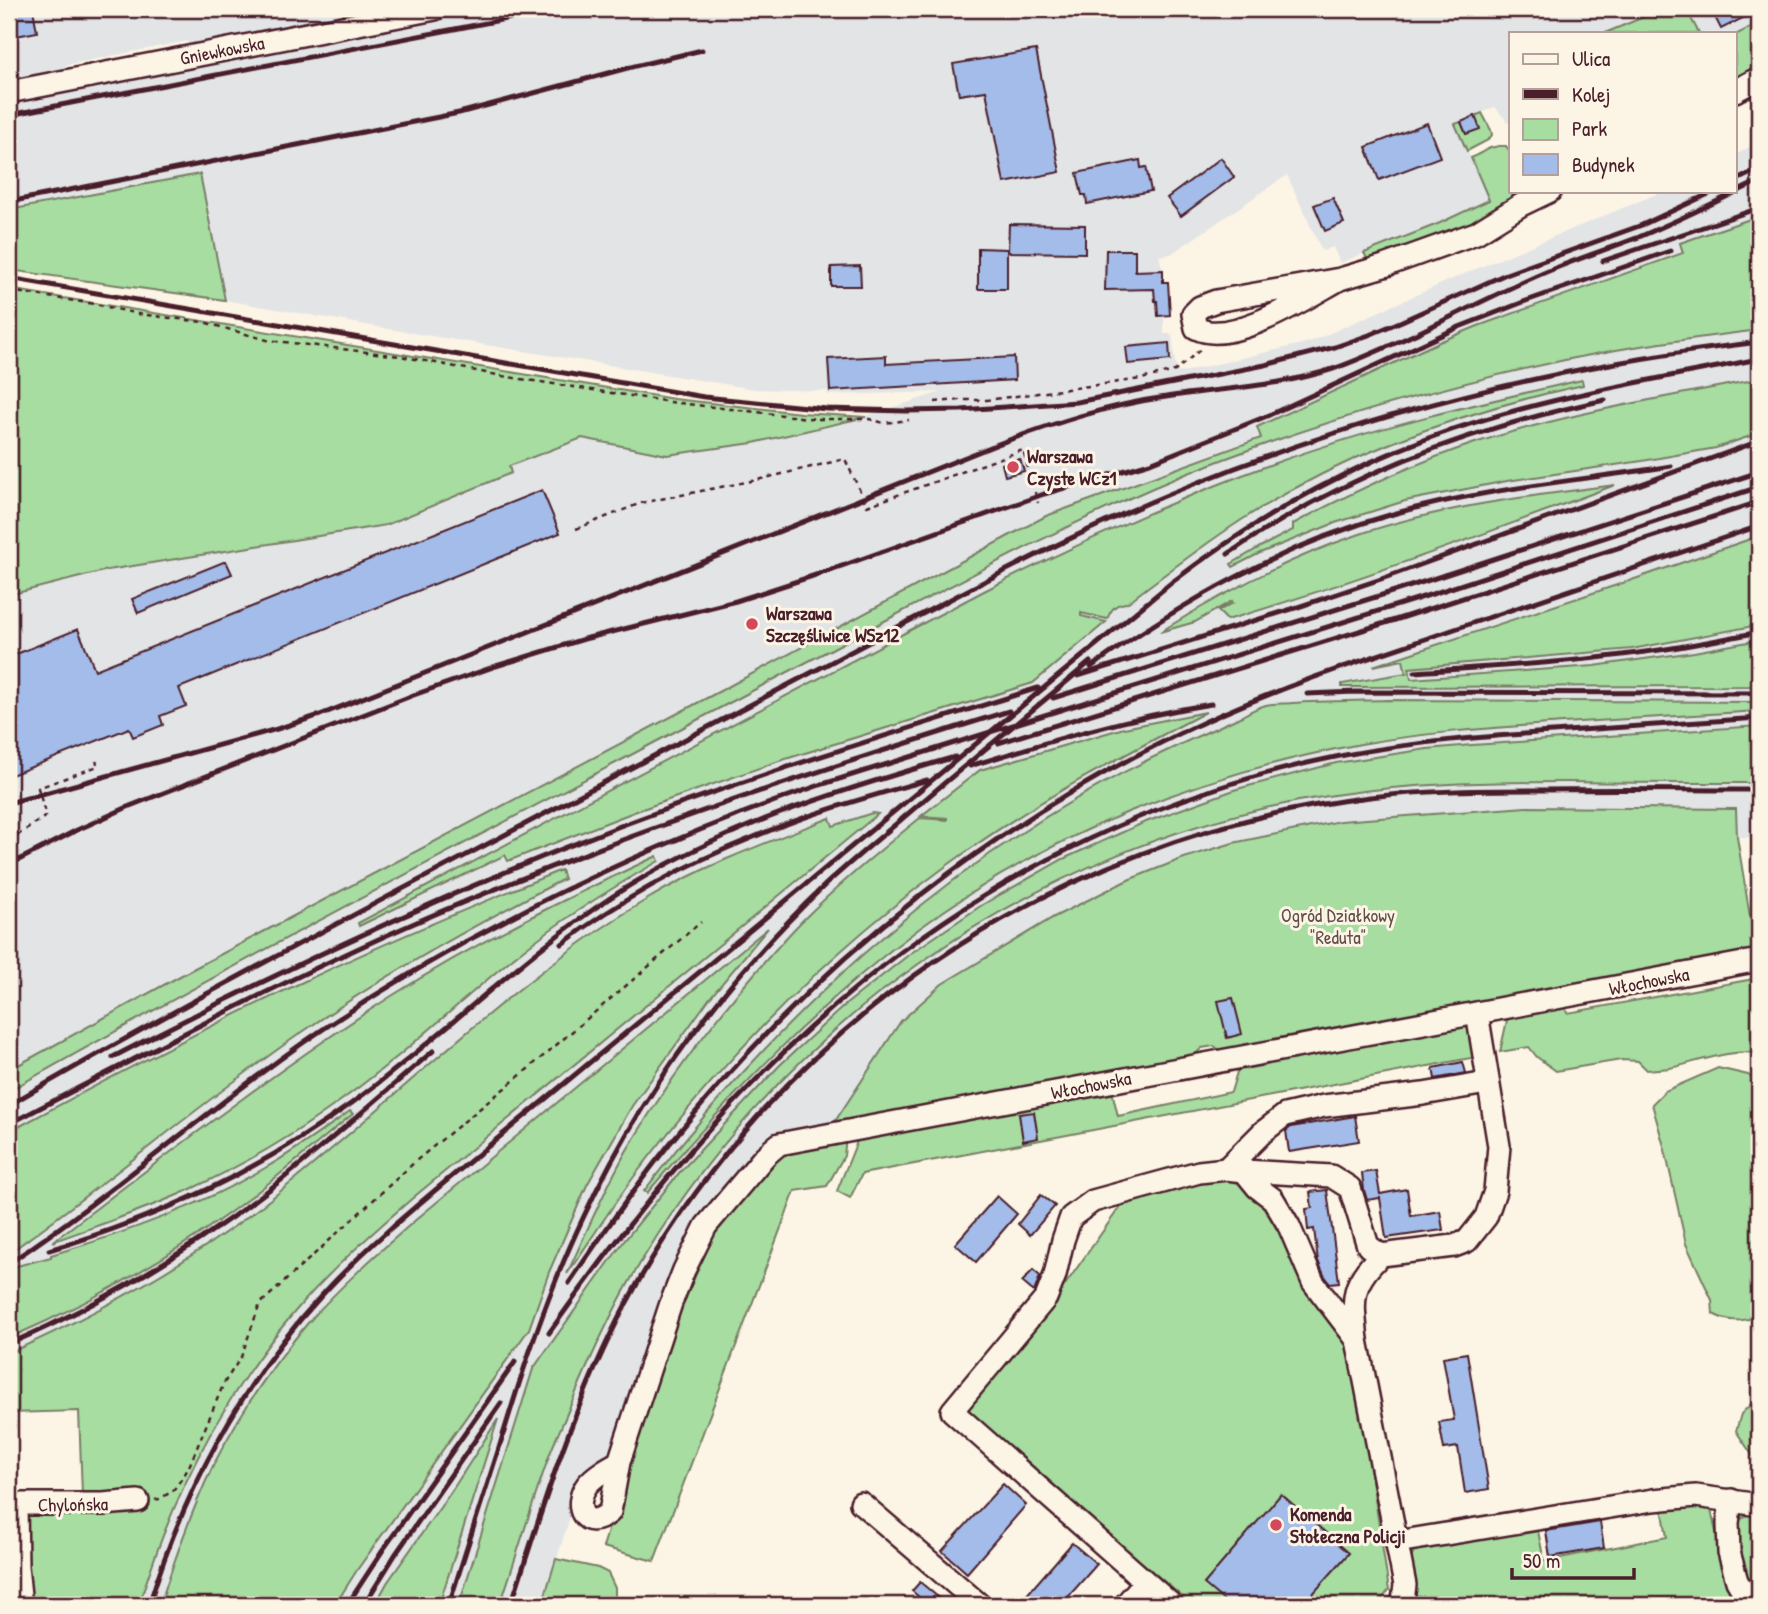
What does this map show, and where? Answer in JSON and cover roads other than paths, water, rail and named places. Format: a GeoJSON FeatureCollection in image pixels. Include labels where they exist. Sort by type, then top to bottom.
{"type":"FeatureCollection","features":[{"type":"Feature","properties":{"kind":"street","name":"Gniewkowska"},"geometry":{"type":"LineString","coordinates":[[9,92],[435,9]]}},
{"type":"Feature","properties":{"kind":"street"},"geometry":{"type":"LineString","coordinates":[[1736,90],[1759,78]]}},
{"type":"Feature","properties":{"kind":"street"},"geometry":{"type":"LineString","coordinates":[[1340,279],[1258,323],[1223,331],[1203,331],[1196,328],[1193,314],[1200,307],[1216,301],[1340,279],[1404,260],[1476,233],[1548,192]]}},
{"type":"Feature","properties":{"kind":"street","name":"Włochowska"},"geometry":{"type":"LineString","coordinates":[[619,1462],[671,1303],[695,1247],[706,1226],[765,1156],[779,1144],[1759,960]]}},
{"type":"Feature","properties":{"kind":"street"},"geometry":{"type":"LineString","coordinates":[[1400,1605],[1405,1585],[1357,1340],[1353,1301],[1360,1279],[1381,1255],[1454,1246],[1467,1241],[1486,1217],[1495,1191],[1499,1146],[1477,1013]]}},
{"type":"Feature","properties":{"kind":"street"},"geometry":{"type":"LineString","coordinates":[[1235,1170],[1263,1132],[1284,1115],[1324,1106],[1487,1083]]}},
{"type":"Feature","properties":{"kind":"street"},"geometry":{"type":"LineString","coordinates":[[1235,1170],[1273,1199],[1289,1226],[1313,1282],[1357,1340]]}},
{"type":"Feature","properties":{"kind":"street"},"geometry":{"type":"LineString","coordinates":[[1172,1605],[952,1411],[1046,1298],[1071,1217],[1093,1201],[1199,1171],[1235,1170],[1331,1176],[1350,1188],[1368,1246],[1381,1255]]}},
{"type":"Feature","properties":{"kind":"street"},"geometry":{"type":"LineString","coordinates":[[1397,1542],[1653,1500],[1696,1496],[1759,1505]]}},
{"type":"Feature","properties":{"kind":"street"},"geometry":{"type":"LineString","coordinates":[[1731,1500],[1728,1523],[1731,1561],[1743,1591],[1759,1599]]}},
{"type":"Feature","properties":{"kind":"street"},"geometry":{"type":"LineString","coordinates":[[13,1502],[21,1605]]}},
{"type":"Feature","properties":{"kind":"street","name":"Chylońska"},"geometry":{"type":"LineString","coordinates":[[13,1502],[138,1502]]}},
{"type":"Feature","properties":{"kind":"street"},"geometry":{"type":"LineString","coordinates":[[861,1503],[968,1602]]}},
{"type":"Feature","properties":{"kind":"street"},"geometry":{"type":"LineString","coordinates":[[1125,1605],[1145,1583]]}},
{"type":"Feature","properties":{"kind":"railway"},"geometry":{"type":"LineString","coordinates":[[9,115],[558,9]]}},
{"type":"Feature","properties":{"kind":"railway"},"geometry":{"type":"LineString","coordinates":[[9,202],[459,113],[702,50]]}},
{"type":"Feature","properties":{"kind":"railway"},"geometry":{"type":"LineString","coordinates":[[1736,180],[1759,169]]}},
{"type":"Feature","properties":{"kind":"railway"},"geometry":{"type":"LineString","coordinates":[[9,803],[320,715],[998,444],[1060,422],[1144,400],[1271,383],[1333,369],[1392,345],[1544,273],[1639,237],[1759,181]]}},
{"type":"Feature","properties":{"kind":"railway"},"geometry":{"type":"LineString","coordinates":[[9,278],[704,397],[827,409],[961,410],[1077,402],[1265,365],[1335,347],[1402,321],[1506,274],[1642,225],[1713,192]]}},
{"type":"Feature","properties":{"kind":"railway"},"geometry":{"type":"LineString","coordinates":[[1603,261],[1759,208]]}},
{"type":"Feature","properties":{"kind":"railway"},"geometry":{"type":"LineString","coordinates":[[9,865],[130,806],[411,696],[584,639],[736,601],[1044,494],[1150,463],[1267,416],[1459,327],[1670,251]]}},
{"type":"Feature","properties":{"kind":"railway"},"geometry":{"type":"LineString","coordinates":[[9,1105],[240,976],[787,685],[1005,571],[1127,512],[1275,453],[1362,424],[1451,399],[1594,367],[1759,342]]}},
{"type":"Feature","properties":{"kind":"railway"},"geometry":{"type":"LineString","coordinates":[[149,1605],[179,1521],[218,1440],[266,1365],[293,1329],[338,1278],[387,1231],[439,1187],[1171,583],[1243,533],[1318,488],[1357,468],[1437,435],[1548,402],[1759,359]]}},
{"type":"Feature","properties":{"kind":"railway"},"geometry":{"type":"LineString","coordinates":[[1228,554],[1316,501],[1409,458],[1505,425],[1605,400]]}},
{"type":"Feature","properties":{"kind":"railway"},"geometry":{"type":"LineString","coordinates":[[1078,676],[1387,577],[1759,441]]}},
{"type":"Feature","properties":{"kind":"railway"},"geometry":{"type":"LineString","coordinates":[[1091,667],[1162,620],[1235,577],[1352,527],[1427,505],[1462,498],[1671,466]]}},
{"type":"Feature","properties":{"kind":"railway"},"geometry":{"type":"LineString","coordinates":[[1053,698],[1414,585],[1759,472]]}},
{"type":"Feature","properties":{"kind":"railway"},"geometry":{"type":"LineString","coordinates":[[9,1263],[85,1209],[234,1093],[310,1038],[370,999],[493,927],[621,864],[753,809],[820,785],[1417,599],[1759,487]]}},
{"type":"Feature","properties":{"kind":"railway"},"geometry":{"type":"LineString","coordinates":[[998,743],[1395,620],[1759,502]]}},
{"type":"Feature","properties":{"kind":"railway"},"geometry":{"type":"LineString","coordinates":[[569,1283],[669,1144],[739,1062],[797,1003],[858,947],[922,894],[988,845],[1058,800],[1130,759],[1204,722],[1264,697],[1759,526]]}},
{"type":"Feature","properties":{"kind":"railway"},"geometry":{"type":"LineString","coordinates":[[1415,672],[1610,656],[1759,632]]}},
{"type":"Feature","properties":{"kind":"railway"},"geometry":{"type":"LineString","coordinates":[[449,1605],[527,1360],[559,1273],[607,1170],[659,1082],[720,999],[788,921],[860,854],[1090,662]]}},
{"type":"Feature","properties":{"kind":"railway"},"geometry":{"type":"LineString","coordinates":[[113,1057],[363,934],[620,826],[828,754],[1038,688]]}},
{"type":"Feature","properties":{"kind":"railway"},"geometry":{"type":"LineString","coordinates":[[1307,694],[1759,693]]}},
{"type":"Feature","properties":{"kind":"railway"},"geometry":{"type":"LineString","coordinates":[[970,766],[1120,723],[1211,704]]}},
{"type":"Feature","properties":{"kind":"railway"},"geometry":{"type":"LineString","coordinates":[[9,1124],[315,969],[491,891],[711,808],[1009,711]]}},
{"type":"Feature","properties":{"kind":"railway"},"geometry":{"type":"LineString","coordinates":[[549,1333],[619,1238],[694,1146],[734,1102],[819,1020],[917,940],[973,903],[1091,838],[1215,789],[1345,755],[1483,737],[1759,718]]}},
{"type":"Feature","properties":{"kind":"railway"},"geometry":{"type":"LineString","coordinates":[[49,1250],[131,1222],[207,1190],[316,1128],[385,1078],[546,945],[613,896],[653,872],[694,850],[779,814],[866,783],[955,757]]}},
{"type":"Feature","properties":{"kind":"railway"},"geometry":{"type":"LineString","coordinates":[[562,944],[630,898],[729,848],[818,813],[927,780]]}},
{"type":"Feature","properties":{"kind":"railway"},"geometry":{"type":"LineString","coordinates":[[511,1605],[562,1452],[591,1377],[626,1304],[688,1203],[761,1112],[845,1031],[936,960],[1036,901],[1142,853],[1254,818],[1370,797],[1435,792],[1759,790]]}},
{"type":"Feature","properties":{"kind":"railway"},"geometry":{"type":"LineString","coordinates":[[9,1344],[111,1294],[208,1234],[291,1172],[433,1051]]}},
{"type":"Feature","properties":{"kind":"railway"},"geometry":{"type":"LineString","coordinates":[[347,1605],[515,1362]]}},
{"type":"Feature","properties":{"kind":"railway"},"geometry":{"type":"LineString","coordinates":[[364,1605],[395,1555],[501,1403]]}},
{"type":"Feature","properties":{"kind":"place","name":"Warszawa Czyste WCz1"},"geometry":{"type":"Point","coordinates":[1013,467]}},
{"type":"Feature","properties":{"kind":"place","name":"Warszawa Szczęśliwice WSz12"},"geometry":{"type":"Point","coordinates":[752,624]}},
{"type":"Feature","properties":{"kind":"place","name":"Komenda Stołeczna Policji"},"geometry":{"type":"Point","coordinates":[1276,1525]}},
{"type":"Feature","properties":{"kind":"park label","name":"Ogród Działkowy \"Reduta\""},"geometry":{"type":"Point","coordinates":[1338,926]}}]}
